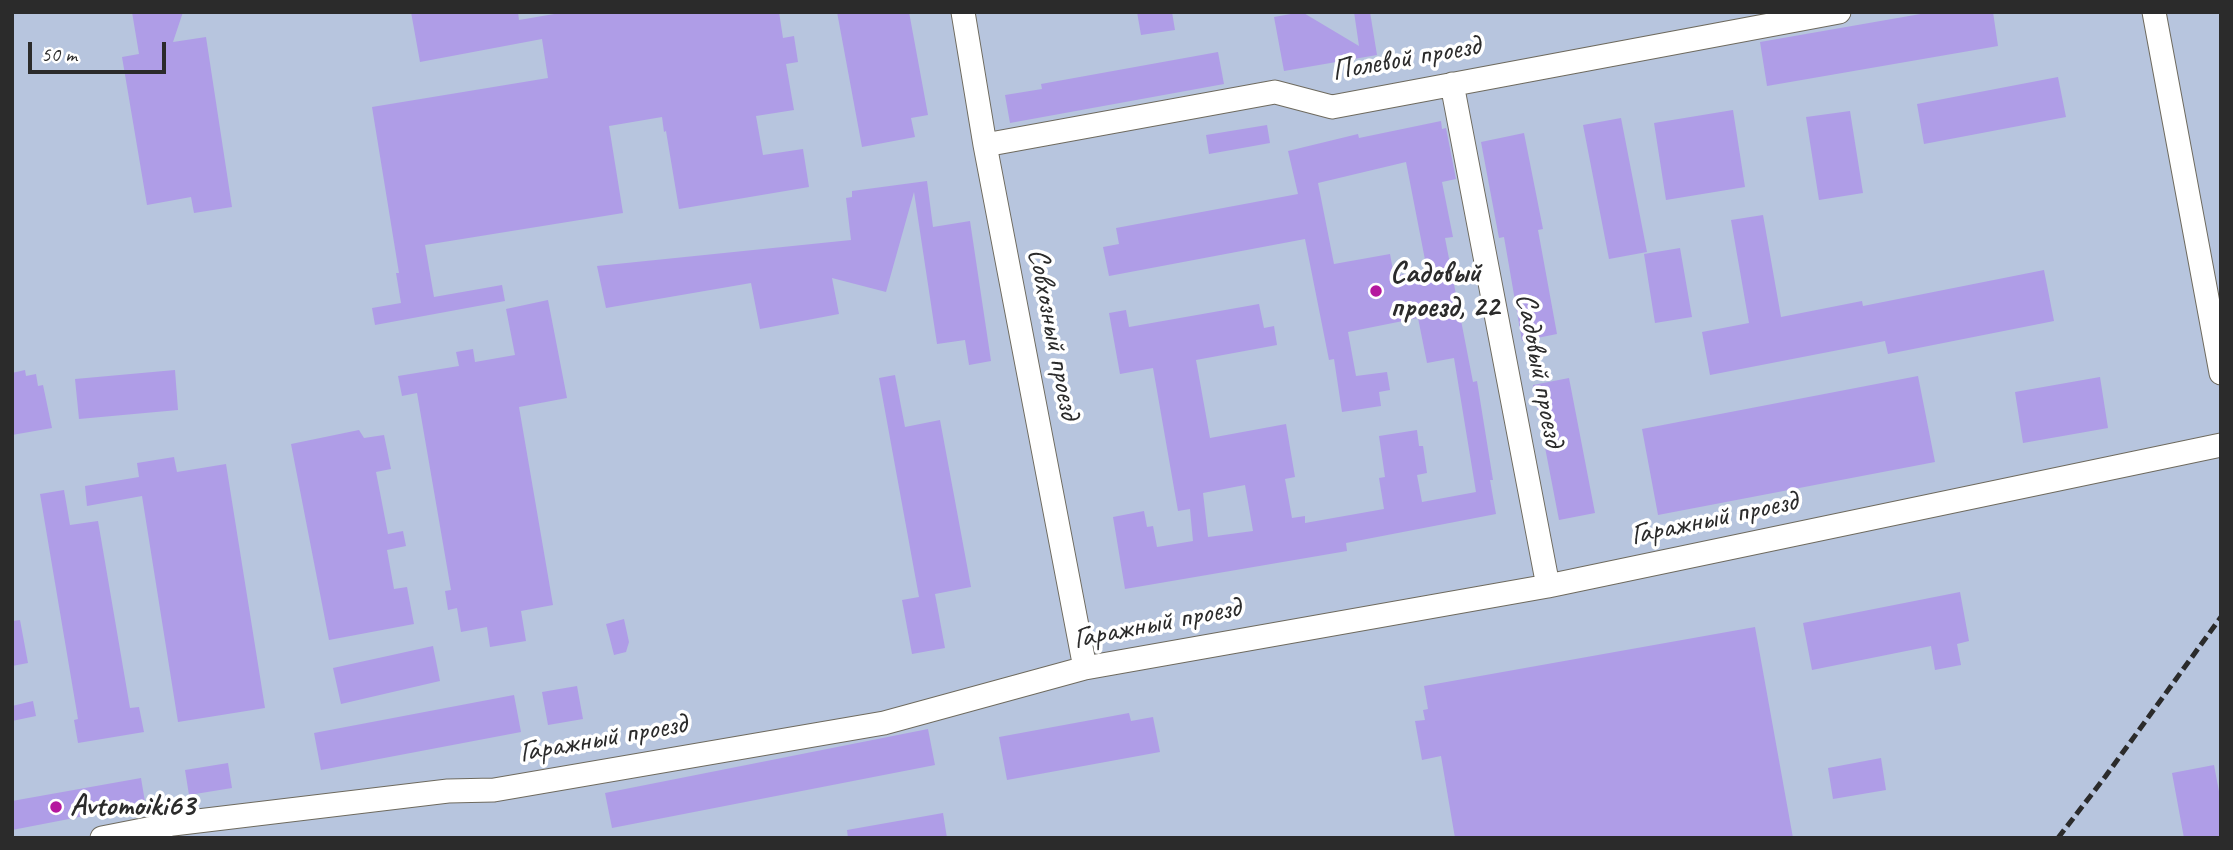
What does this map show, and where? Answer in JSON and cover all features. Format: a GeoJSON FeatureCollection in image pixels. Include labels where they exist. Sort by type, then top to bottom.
{"type":"FeatureCollection","features":[{"type":"Feature","properties":{"kind":"street","name":"Совхозный проезд"},"geometry":{"type":"LineString","coordinates":[[963,12],[985,145],[1085,668]]}},
{"type":"Feature","properties":{"kind":"street","name":"Полевой проезд"},"geometry":{"type":"LineString","coordinates":[[985,145],[1275,92],[1332,107],[1839,12]]}},
{"type":"Feature","properties":{"kind":"street"},"geometry":{"type":"LineString","coordinates":[[2154,12],[2221,373]]}},
{"type":"Feature","properties":{"kind":"street","name":"Садовый проезд"},"geometry":{"type":"LineString","coordinates":[[1452,83],[1548,586]]}},
{"type":"Feature","properties":{"kind":"street","name":"Гаражный проезд"},"geometry":{"type":"LineString","coordinates":[[102,838],[173,824],[448,791],[494,790],[884,723],[1085,668],[1548,586],[2221,445]]}},
{"type":"Feature","properties":{"kind":"shaded area"},"geometry":{"type":"Polygon","coordinates":[[[12,12],[2221,12],[2221,838],[12,838],[12,12]]]}},
{"type":"Feature","properties":{"kind":"building"},"geometry":{"type":"Polygon","coordinates":[[[132,12],[183,12],[173,42],[206,37],[232,207],[194,213],[191,197],[147,205],[122,57],[139,54],[132,12]]]}},
{"type":"Feature","properties":{"kind":"building"},"geometry":{"type":"Polygon","coordinates":[[[411,12],[518,12],[519,20],[566,12],[779,12],[783,38],[794,36],[798,62],[786,64],[794,110],[756,116],[763,155],[803,149],[809,187],[679,209],[662,117],[609,126],[623,213],[425,245],[434,297],[502,285],[505,301],[375,325],[372,308],[401,303],[396,273],[399,273],[372,107],[548,78],[542,39],[420,62],[411,12]]]}},
{"type":"Feature","properties":{"kind":"building"},"geometry":{"type":"Polygon","coordinates":[[[837,12],[909,12],[928,115],[911,118],[915,137],[862,147],[837,12]]]}},
{"type":"Feature","properties":{"kind":"building"},"geometry":{"type":"Polygon","coordinates":[[[1137,12],[1172,12],[1175,30],[1141,35],[1137,12]]]}},
{"type":"Feature","properties":{"kind":"building"},"geometry":{"type":"Polygon","coordinates":[[[1302,12],[1359,46],[1354,12],[1370,12],[1377,55],[1284,71],[1274,17],[1302,12]]]}},
{"type":"Feature","properties":{"kind":"building"},"geometry":{"type":"Polygon","coordinates":[[[1932,12],[1993,12],[1998,46],[1767,86],[1760,42],[1932,12]]]}},
{"type":"Feature","properties":{"kind":"building"},"geometry":{"type":"Polygon","coordinates":[[[1218,52],[1224,84],[1010,123],[1005,95],[1042,89],[1041,84],[1218,52]]]}},
{"type":"Feature","properties":{"kind":"building"},"geometry":{"type":"Polygon","coordinates":[[[2058,77],[2066,117],[1924,144],[1917,104],[2058,77]]]}},
{"type":"Feature","properties":{"kind":"building"},"geometry":{"type":"Polygon","coordinates":[[[1733,110],[1745,187],[1666,200],[1654,123],[1733,110]]]}},
{"type":"Feature","properties":{"kind":"building"},"geometry":{"type":"Polygon","coordinates":[[[1850,111],[1863,193],[1819,200],[1806,117],[1850,111]]]}},
{"type":"Feature","properties":{"kind":"building"},"geometry":{"type":"Polygon","coordinates":[[[1621,118],[1647,252],[1609,259],[1583,125],[1621,118]]]}},
{"type":"Feature","properties":{"kind":"building"},"geometry":{"type":"Polygon","coordinates":[[[1441,121],[1442,129],[1446,128],[1456,179],[1442,182],[1453,237],[1445,238],[1473,382],[1477,381],[1496,514],[1346,543],[1347,551],[1125,589],[1113,517],[1144,511],[1147,527],[1153,526],[1157,547],[1193,541],[1190,509],[1178,511],[1153,368],[1120,374],[1109,313],[1126,310],[1129,327],[1259,304],[1264,328],[1274,326],[1277,345],[1196,360],[1210,438],[1286,424],[1295,477],[1285,479],[1292,518],[1305,516],[1305,523],[1384,509],[1379,478],[1385,477],[1379,436],[1417,430],[1419,446],[1423,446],[1427,473],[1417,475],[1422,502],[1476,492],[1454,358],[1427,363],[1418,318],[1348,332],[1356,376],[1387,372],[1390,390],[1379,392],[1381,406],[1342,412],[1334,359],[1329,360],[1305,239],[1109,276],[1103,247],[1119,244],[1116,228],[1298,194],[1288,151],[1358,134],[1359,138],[1441,121]],[[1406,162],[1318,183],[1334,264],[1390,254],[1394,276],[1427,270],[1406,162]],[[1245,485],[1203,493],[1208,537],[1253,531],[1245,485]]]}},
{"type":"Feature","properties":{"kind":"building"},"geometry":{"type":"Polygon","coordinates":[[[1267,125],[1270,143],[1209,154],[1206,135],[1267,125]]]}},
{"type":"Feature","properties":{"kind":"building"},"geometry":{"type":"Polygon","coordinates":[[[1524,133],[1543,229],[1538,230],[1557,334],[1522,341],[1504,237],[1499,238],[1481,142],[1524,133]]]}},
{"type":"Feature","properties":{"kind":"building"},"geometry":{"type":"Polygon","coordinates":[[[927,181],[933,227],[970,221],[991,361],[969,365],[965,340],[937,344],[914,192],[886,292],[832,278],[839,314],[760,329],[751,283],[606,308],[597,266],[851,240],[846,198],[852,197],[852,191],[927,181]]]}},
{"type":"Feature","properties":{"kind":"building"},"geometry":{"type":"Polygon","coordinates":[[[1763,215],[1781,317],[1862,301],[1863,306],[2044,270],[2054,321],[1888,354],[1885,341],[1710,375],[1702,332],[1749,323],[1731,220],[1763,215]]]}},
{"type":"Feature","properties":{"kind":"building"},"geometry":{"type":"Polygon","coordinates":[[[1680,248],[1692,317],[1655,323],[1644,254],[1680,248]]]}},
{"type":"Feature","properties":{"kind":"building"},"geometry":{"type":"Polygon","coordinates":[[[548,300],[567,398],[519,407],[553,605],[521,611],[526,641],[490,647],[487,627],[461,632],[457,608],[448,610],[445,591],[451,590],[417,393],[402,396],[398,376],[459,366],[456,352],[473,349],[475,362],[515,355],[506,309],[548,300]]]}},
{"type":"Feature","properties":{"kind":"building"},"geometry":{"type":"Polygon","coordinates":[[[25,370],[26,376],[36,374],[38,386],[43,385],[52,428],[12,435],[12,373],[25,370]]]}},
{"type":"Feature","properties":{"kind":"building"},"geometry":{"type":"Polygon","coordinates":[[[175,370],[178,410],[79,419],[75,379],[175,370]]]}},
{"type":"Feature","properties":{"kind":"building"},"geometry":{"type":"Polygon","coordinates":[[[895,375],[905,427],[940,420],[971,587],[935,594],[945,648],[912,654],[902,600],[919,597],[879,378],[895,375]]]}},
{"type":"Feature","properties":{"kind":"building"},"geometry":{"type":"Polygon","coordinates":[[[1918,376],[1935,462],[1658,515],[1642,429],[1918,376]]]}},
{"type":"Feature","properties":{"kind":"building"},"geometry":{"type":"Polygon","coordinates":[[[2100,377],[2108,428],[2023,443],[2015,392],[2100,377]]]}},
{"type":"Feature","properties":{"kind":"building"},"geometry":{"type":"Polygon","coordinates":[[[1569,378],[1595,513],[1559,520],[1533,385],[1569,378]]]}},
{"type":"Feature","properties":{"kind":"building"},"geometry":{"type":"Polygon","coordinates":[[[359,430],[364,438],[384,435],[391,469],[376,472],[388,534],[403,531],[406,546],[387,550],[394,589],[407,587],[414,624],[329,640],[291,444],[359,430]]]}},
{"type":"Feature","properties":{"kind":"building"},"geometry":{"type":"Polygon","coordinates":[[[174,457],[177,472],[226,464],[265,708],[178,722],[142,496],[87,506],[85,486],[139,477],[137,463],[174,457]]]}},
{"type":"Feature","properties":{"kind":"building"},"geometry":{"type":"Polygon","coordinates":[[[64,490],[70,525],[98,521],[130,708],[139,707],[144,732],[78,743],[74,720],[78,719],[40,494],[64,490]]]}},
{"type":"Feature","properties":{"kind":"building"},"geometry":{"type":"Polygon","coordinates":[[[1960,592],[1969,641],[1957,644],[1961,665],[1935,670],[1931,646],[1812,670],[1803,623],[1960,592]]]}},
{"type":"Feature","properties":{"kind":"building"},"geometry":{"type":"Polygon","coordinates":[[[624,619],[629,642],[626,652],[614,655],[606,624],[624,619]]]}},
{"type":"Feature","properties":{"kind":"building"},"geometry":{"type":"Polygon","coordinates":[[[20,620],[28,663],[12,666],[12,621],[20,620]]]}},
{"type":"Feature","properties":{"kind":"building"},"geometry":{"type":"Polygon","coordinates":[[[1755,627],[1793,838],[1455,838],[1441,756],[1422,760],[1415,721],[1425,720],[1423,710],[1428,709],[1424,686],[1755,627]]]}},
{"type":"Feature","properties":{"kind":"building"},"geometry":{"type":"Polygon","coordinates":[[[433,646],[440,681],[341,704],[333,668],[433,646]]]}},
{"type":"Feature","properties":{"kind":"building"},"geometry":{"type":"Polygon","coordinates":[[[577,686],[583,719],[548,725],[542,692],[577,686]]]}},
{"type":"Feature","properties":{"kind":"building"},"geometry":{"type":"Polygon","coordinates":[[[514,695],[521,732],[321,770],[314,733],[514,695]]]}},
{"type":"Feature","properties":{"kind":"building"},"geometry":{"type":"Polygon","coordinates":[[[33,701],[36,716],[12,721],[12,706],[33,701]]]}},
{"type":"Feature","properties":{"kind":"building"},"geometry":{"type":"Polygon","coordinates":[[[1129,713],[1131,721],[1153,717],[1160,752],[1007,780],[999,737],[1129,713]]]}},
{"type":"Feature","properties":{"kind":"building"},"geometry":{"type":"Polygon","coordinates":[[[928,729],[935,765],[612,828],[605,793],[928,729]]]}},
{"type":"Feature","properties":{"kind":"building"},"geometry":{"type":"Polygon","coordinates":[[[1881,758],[1886,790],[1833,799],[1828,768],[1881,758]]]}},
{"type":"Feature","properties":{"kind":"building"},"geometry":{"type":"Polygon","coordinates":[[[228,763],[232,788],[189,795],[185,770],[228,763]]]}},
{"type":"Feature","properties":{"kind":"building"},"geometry":{"type":"Polygon","coordinates":[[[2214,765],[2221,802],[2221,838],[2184,838],[2172,773],[2214,765]]]}},
{"type":"Feature","properties":{"kind":"building","name":"Avtomoiki63"},"geometry":{"type":"Polygon","coordinates":[[[141,778],[145,802],[12,830],[12,801],[141,778]]]}},
{"type":"Feature","properties":{"kind":"building"},"geometry":{"type":"Polygon","coordinates":[[[943,813],[947,838],[848,838],[847,830],[943,813]]]}},
{"type":"Feature","properties":{"kind":"railway"},"geometry":{"type":"LineString","coordinates":[[2058,838],[2221,617]]}},
{"type":"Feature","properties":{"kind":"place","name":"Садовый проезд, 22"},"geometry":{"type":"Point","coordinates":[1376,291]}},
{"type":"Feature","properties":{"kind":"place","name":"Avtomoiki63"},"geometry":{"type":"Point","coordinates":[56,807]}}]}
